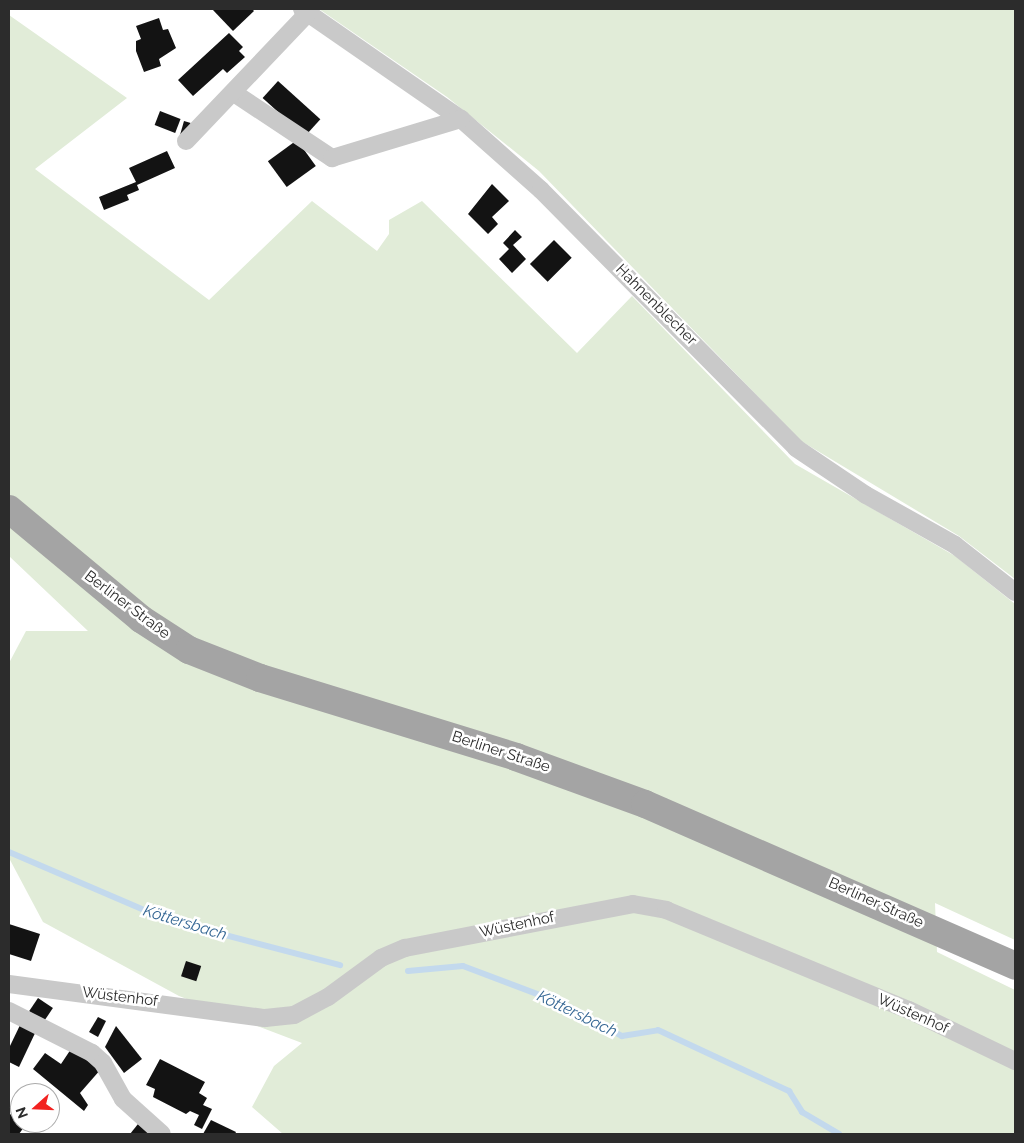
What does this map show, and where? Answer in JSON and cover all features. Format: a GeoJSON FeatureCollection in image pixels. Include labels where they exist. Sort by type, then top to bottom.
{"type":"FeatureCollection","features":[{"type":"Feature","properties":{"kind":"main road","name":"Berliner Straße"},"geometry":{"type":"LineString","coordinates":[[9,509],[141,619],[189,650],[260,678],[516,757],[637,800],[1015,966]]}},
{"type":"Feature","properties":{"kind":"street"},"geometry":{"type":"LineString","coordinates":[[186,141],[234,93],[305,11]]}},
{"type":"Feature","properties":{"kind":"street","name":"Hahnenblecher"},"geometry":{"type":"LineString","coordinates":[[305,11],[461,119],[541,190],[796,448],[866,495],[955,545],[1015,592]]}},
{"type":"Feature","properties":{"kind":"street"},"geometry":{"type":"LineString","coordinates":[[234,93],[332,158],[461,119]]}},
{"type":"Feature","properties":{"kind":"street","name":"Wüstenhof"},"geometry":{"type":"LineString","coordinates":[[9,984],[265,1018],[294,1015],[328,997],[381,958],[405,948],[633,904],[666,910],[909,1010],[1015,1061]]}},
{"type":"Feature","properties":{"kind":"street"},"geometry":{"type":"LineString","coordinates":[[9,1011],[20,1014],[92,1053],[103,1063],[123,1099],[162,1134]]}},
{"type":"Feature","properties":{"kind":"green space"},"geometry":{"type":"Polygon","coordinates":[[[319,9],[1015,9],[1015,579],[959,536],[801,441],[539,171],[447,97],[319,9]]]}},
{"type":"Feature","properties":{"kind":"green space"},"geometry":{"type":"Polygon","coordinates":[[[9,15],[127,98],[35,169],[209,300],[312,201],[377,251],[389,234],[389,220],[422,201],[577,353],[632,296],[795,464],[955,556],[1015,604],[1015,940],[935,903],[937,952],[1015,990],[1015,1134],[283,1134],[252,1107],[274,1066],[302,1043],[179,996],[43,922],[9,858],[9,663],[26,631],[88,631],[9,556],[9,15]]]}},
{"type":"Feature","properties":{"kind":"building"},"geometry":{"type":"Polygon","coordinates":[[[212,9],[252,9],[254,11],[233,31],[212,9]]]}},
{"type":"Feature","properties":{"kind":"building"},"geometry":{"type":"Polygon","coordinates":[[[159,18],[163,30],[168,29],[176,48],[159,59],[161,66],[144,72],[136,51],[136,41],[141,39],[136,26],[159,18]]]}},
{"type":"Feature","properties":{"kind":"building"},"geometry":{"type":"Polygon","coordinates":[[[229,33],[243,47],[239,51],[245,57],[227,73],[223,69],[193,96],[178,80],[229,33]]]}},
{"type":"Feature","properties":{"kind":"building"},"geometry":{"type":"Polygon","coordinates":[[[278,81],[320,119],[305,136],[263,98],[278,81]]]}},
{"type":"Feature","properties":{"kind":"building"},"geometry":{"type":"Polygon","coordinates":[[[160,111],[181,119],[175,133],[155,125],[160,111]]]}},
{"type":"Feature","properties":{"kind":"building"},"geometry":{"type":"Polygon","coordinates":[[[184,121],[191,123],[187,136],[180,134],[184,121]]]}},
{"type":"Feature","properties":{"kind":"building"},"geometry":{"type":"Polygon","coordinates":[[[297,140],[316,166],[287,187],[268,161],[297,140]]]}},
{"type":"Feature","properties":{"kind":"building"},"geometry":{"type":"Polygon","coordinates":[[[167,151],[175,168],[137,185],[139,190],[127,195],[129,200],[104,210],[99,197],[136,182],[129,168],[167,151]]]}},
{"type":"Feature","properties":{"kind":"building"},"geometry":{"type":"Polygon","coordinates":[[[492,184],[509,201],[492,217],[498,224],[488,234],[468,214],[492,184]]]}},
{"type":"Feature","properties":{"kind":"building"},"geometry":{"type":"Polygon","coordinates":[[[515,230],[522,237],[513,245],[526,259],[512,273],[499,259],[509,249],[503,243],[515,230]]]}},
{"type":"Feature","properties":{"kind":"building"},"geometry":{"type":"Polygon","coordinates":[[[554,240],[572,258],[548,282],[530,264],[554,240]]]}},
{"type":"Feature","properties":{"kind":"building"},"geometry":{"type":"Polygon","coordinates":[[[9,924],[40,934],[31,961],[9,954],[9,924]]]}},
{"type":"Feature","properties":{"kind":"building"},"geometry":{"type":"Polygon","coordinates":[[[186,961],[201,966],[196,981],[181,976],[186,961]]]}},
{"type":"Feature","properties":{"kind":"building"},"geometry":{"type":"Polygon","coordinates":[[[38,998],[53,1008],[44,1021],[29,1011],[38,998]]]}},
{"type":"Feature","properties":{"kind":"building"},"geometry":{"type":"Polygon","coordinates":[[[98,1017],[106,1021],[98,1037],[89,1032],[98,1017]]]}},
{"type":"Feature","properties":{"kind":"building"},"geometry":{"type":"Polygon","coordinates":[[[22,1021],[37,1029],[19,1067],[9,1062],[9,1048],[22,1021]]]}},
{"type":"Feature","properties":{"kind":"building"},"geometry":{"type":"Polygon","coordinates":[[[116,1026],[142,1059],[124,1073],[105,1047],[116,1026]]]}},
{"type":"Feature","properties":{"kind":"building"},"geometry":{"type":"Polygon","coordinates":[[[71,1049],[101,1069],[80,1093],[88,1105],[84,1111],[60,1091],[60,1083],[50,1083],[33,1069],[45,1053],[61,1064],[71,1049]]]}},
{"type":"Feature","properties":{"kind":"building"},"geometry":{"type":"Polygon","coordinates":[[[160,1059],[205,1082],[199,1093],[207,1098],[203,1105],[212,1109],[202,1129],[194,1125],[199,1115],[190,1111],[186,1114],[153,1097],[155,1089],[146,1085],[160,1059]]]}},
{"type":"Feature","properties":{"kind":"building"},"geometry":{"type":"Polygon","coordinates":[[[9,1113],[10,1133],[20,1133],[9,1134],[9,1113]]]}},
{"type":"Feature","properties":{"kind":"building"},"geometry":{"type":"Polygon","coordinates":[[[211,1120],[236,1132],[235,1134],[203,1134],[211,1120]]]}},
{"type":"Feature","properties":{"kind":"building"},"geometry":{"type":"Polygon","coordinates":[[[138,1124],[151,1134],[130,1134],[138,1124]]]}},
{"type":"Feature","properties":{"kind":"waterway","name":"Köttersbach"},"geometry":{"type":"LineString","coordinates":[[9,852],[168,920],[340,965]]}},
{"type":"Feature","properties":{"kind":"waterway","name":"Köttersbach"},"geometry":{"type":"LineString","coordinates":[[408,971],[463,966],[566,1005],[622,1036],[658,1030],[789,1091],[802,1112],[839,1134]]}}]}
